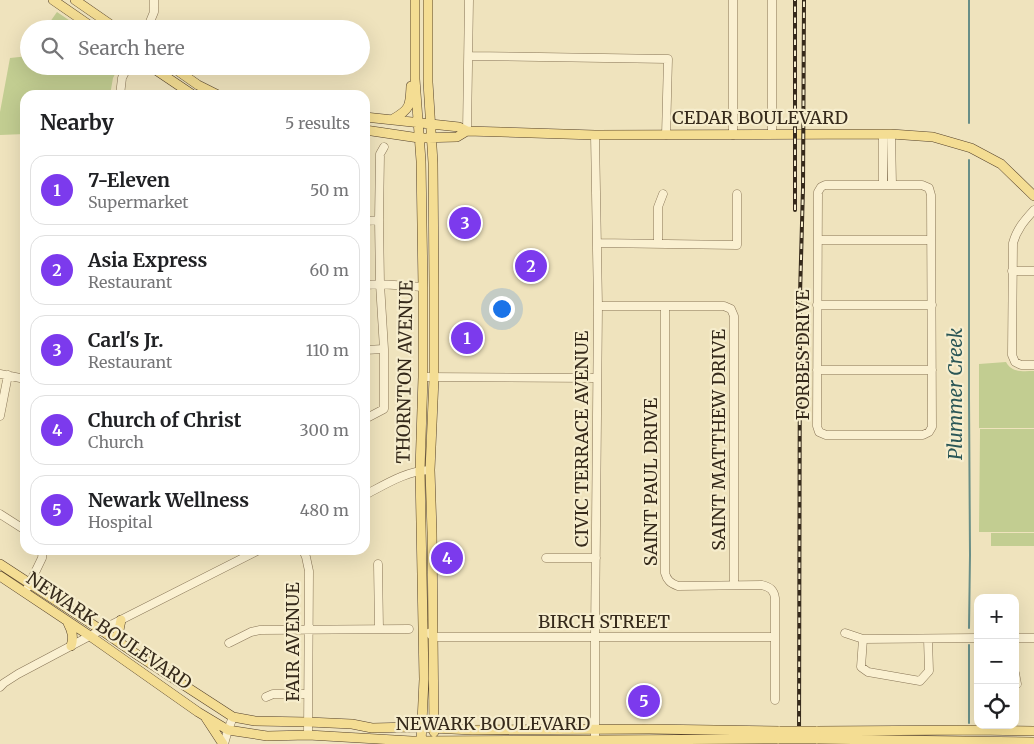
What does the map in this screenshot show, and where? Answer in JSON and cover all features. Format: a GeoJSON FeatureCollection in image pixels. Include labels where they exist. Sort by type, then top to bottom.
{"type":"FeatureCollection","features":[{"type":"Feature","properties":{"kind":"main road"},"geometry":{"type":"LineString","coordinates":[[53,0],[82,20]]}},
{"type":"Feature","properties":{"kind":"main road"},"geometry":{"type":"LineString","coordinates":[[75,0],[104,20]]}},
{"type":"Feature","properties":{"kind":"main road","name":"THORNTON AVENUE"},"geometry":{"type":"LineString","coordinates":[[414,0],[423,286],[420,470],[424,680],[421,742]]}},
{"type":"Feature","properties":{"kind":"main road","name":"THORNTON AVENUE"},"geometry":{"type":"LineString","coordinates":[[428,0],[428,82],[433,163],[434,378],[430,470],[433,742]]}},
{"type":"Feature","properties":{"kind":"main road"},"geometry":{"type":"LineString","coordinates":[[163,75],[186,90]]}},
{"type":"Feature","properties":{"kind":"main road"},"geometry":{"type":"LineString","coordinates":[[184,75],[208,90]]}},
{"type":"Feature","properties":{"kind":"main road"},"geometry":{"type":"LineString","coordinates":[[392,120],[403,114],[410,104],[412,85],[416,79]]}},
{"type":"Feature","properties":{"kind":"main road","name":"CEDAR BOULEVARD"},"geometry":{"type":"LineString","coordinates":[[370,118],[458,127],[467,132],[595,135],[887,134],[933,137],[971,148],[1001,164],[1034,196]]}},
{"type":"Feature","properties":{"kind":"main road","name":"CEDAR BOULEVARD"},"geometry":{"type":"LineString","coordinates":[[370,131],[419,138],[457,137],[467,132]]}},
{"type":"Feature","properties":{"kind":"main road","name":"NEWARK BOULEVARD"},"geometry":{"type":"LineString","coordinates":[[0,564],[233,717],[255,721],[352,724],[372,728],[422,727],[472,730],[595,729],[780,735],[977,730],[1034,731]]}},
{"type":"Feature","properties":{"kind":"main road","name":"NEWARK BOULEVARD"},"geometry":{"type":"LineString","coordinates":[[0,576],[228,730],[267,736],[308,735],[421,742],[595,742],[780,735]]}},
{"type":"Feature","properties":{"kind":"main road"},"geometry":{"type":"LineString","coordinates":[[66,620],[73,635],[71,646]]}},
{"type":"Feature","properties":{"kind":"main road"},"geometry":{"type":"LineString","coordinates":[[121,620],[118,635],[121,644]]}},
{"type":"Feature","properties":{"kind":"main road"},"geometry":{"type":"LineString","coordinates":[[204,715],[224,744]]}},
{"type":"Feature","properties":{"kind":"main road","name":"NEWARK BOULEVARD"},"geometry":{"type":"LineString","coordinates":[[816,735],[1034,742]]}},
{"type":"Feature","properties":{"kind":"street"},"geometry":{"type":"LineString","coordinates":[[151,20],[154,12],[154,0]]}},
{"type":"Feature","properties":{"kind":"street"},"geometry":{"type":"LineString","coordinates":[[467,132],[470,0]]}},
{"type":"Feature","properties":{"kind":"street"},"geometry":{"type":"LineString","coordinates":[[733,0],[733,135]]}},
{"type":"Feature","properties":{"kind":"street"},"geometry":{"type":"LineString","coordinates":[[772,0],[772,134]]}},
{"type":"Feature","properties":{"kind":"street"},"geometry":{"type":"LineString","coordinates":[[469,56],[668,59],[666,134]]}},
{"type":"Feature","properties":{"kind":"street"},"geometry":{"type":"LineString","coordinates":[[121,90],[124,75]]}},
{"type":"Feature","properties":{"kind":"street"},"geometry":{"type":"LineString","coordinates":[[883,185],[887,134]]}},
{"type":"Feature","properties":{"kind":"street"},"geometry":{"type":"LineString","coordinates":[[887,134],[892,185]]}},
{"type":"Feature","properties":{"kind":"street","name":"CIVIC TERRACE AVENUE"},"geometry":{"type":"LineString","coordinates":[[595,135],[598,306],[595,742]]}},
{"type":"Feature","properties":{"kind":"street"},"geometry":{"type":"LineString","coordinates":[[370,416],[384,409],[384,349],[379,220],[380,154],[384,147]]}},
{"type":"Feature","properties":{"kind":"street","name":"FORBES DRIVE"},"geometry":{"type":"LineString","coordinates":[[826,185],[883,185],[922,185],[929,188],[931,195],[932,427],[929,432],[923,434],[826,435],[819,432],[816,426],[818,192],[821,187],[826,185]]}},
{"type":"Feature","properties":{"kind":"street"},"geometry":{"type":"LineString","coordinates":[[658,244],[658,207],[663,194]]}},
{"type":"Feature","properties":{"kind":"street"},"geometry":{"type":"LineString","coordinates":[[597,243],[737,245],[737,194]]}},
{"type":"Feature","properties":{"kind":"street"},"geometry":{"type":"LineString","coordinates":[[1034,210],[1016,233],[1013,243],[1012,271],[1012,355],[1015,362],[1034,364]]}},
{"type":"Feature","properties":{"kind":"street"},"geometry":{"type":"LineString","coordinates":[[370,221],[379,220]]}},
{"type":"Feature","properties":{"kind":"street"},"geometry":{"type":"LineString","coordinates":[[818,240],[931,240]]}},
{"type":"Feature","properties":{"kind":"street"},"geometry":{"type":"LineString","coordinates":[[1012,271],[1034,271]]}},
{"type":"Feature","properties":{"kind":"street"},"geometry":{"type":"LineString","coordinates":[[370,285],[423,286]]}},
{"type":"Feature","properties":{"kind":"street"},"geometry":{"type":"LineString","coordinates":[[817,305],[932,305]]}},
{"type":"Feature","properties":{"kind":"street","name":"SAINT MATTHEW DRIVE"},"geometry":{"type":"LineString","coordinates":[[598,306],[724,306],[731,310],[734,316],[734,585]]}},
{"type":"Feature","properties":{"kind":"street","name":"SAINT PAUL DRIVE"},"geometry":{"type":"LineString","coordinates":[[665,306],[666,578],[678,586],[762,585],[772,589],[775,598],[775,637]]}},
{"type":"Feature","properties":{"kind":"street"},"geometry":{"type":"LineString","coordinates":[[370,350],[384,349]]}},
{"type":"Feature","properties":{"kind":"street"},"geometry":{"type":"LineString","coordinates":[[817,370],[932,370]]}},
{"type":"Feature","properties":{"kind":"street"},"geometry":{"type":"LineString","coordinates":[[0,416],[4,375],[20,378]]}},
{"type":"Feature","properties":{"kind":"street"},"geometry":{"type":"LineString","coordinates":[[422,378],[597,378]]}},
{"type":"Feature","properties":{"kind":"street"},"geometry":{"type":"LineString","coordinates":[[370,492],[411,472],[430,470]]}},
{"type":"Feature","properties":{"kind":"street"},"geometry":{"type":"LineString","coordinates":[[0,514],[20,527]]}},
{"type":"Feature","properties":{"kind":"street"},"geometry":{"type":"LineString","coordinates":[[25,593],[42,555]]}},
{"type":"Feature","properties":{"kind":"street"},"geometry":{"type":"LineString","coordinates":[[1,684],[101,630],[249,555]]}},
{"type":"Feature","properties":{"kind":"street","name":"FAIR AVENUE"},"geometry":{"type":"LineString","coordinates":[[305,555],[308,571],[308,735]]}},
{"type":"Feature","properties":{"kind":"street"},"geometry":{"type":"LineString","coordinates":[[546,558],[596,558]]}},
{"type":"Feature","properties":{"kind":"street"},"geometry":{"type":"LineString","coordinates":[[378,564],[379,629]]}},
{"type":"Feature","properties":{"kind":"street"},"geometry":{"type":"LineString","coordinates":[[423,628],[433,637]]}},
{"type":"Feature","properties":{"kind":"street"},"geometry":{"type":"LineString","coordinates":[[229,643],[251,632],[260,630],[409,629]]}},
{"type":"Feature","properties":{"kind":"street"},"geometry":{"type":"LineString","coordinates":[[845,632],[863,639],[974,638]]}},
{"type":"Feature","properties":{"kind":"street","name":"BIRCH STREET"},"geometry":{"type":"LineString","coordinates":[[433,637],[775,637]]}},
{"type":"Feature","properties":{"kind":"street"},"geometry":{"type":"LineString","coordinates":[[775,637],[775,700]]}},
{"type":"Feature","properties":{"kind":"street"},"geometry":{"type":"LineString","coordinates":[[1019,638],[1034,638]]}},
{"type":"Feature","properties":{"kind":"street"},"geometry":{"type":"LineString","coordinates":[[863,639],[861,667],[868,672],[920,681],[928,671],[928,639]]}},
{"type":"Feature","properties":{"kind":"street"},"geometry":{"type":"LineString","coordinates":[[266,698],[273,694],[308,694]]}},
{"type":"Feature","properties":{"kind":"street"},"geometry":{"type":"LineString","coordinates":[[224,744],[233,717]]}},
{"type":"Feature","properties":{"kind":"green space"},"geometry":{"type":"Polygon","coordinates":[[[57,12],[69,20],[51,20],[57,12]]]}},
{"type":"Feature","properties":{"kind":"green space"},"geometry":{"type":"Polygon","coordinates":[[[20,57],[20,75],[114,75],[111,90],[20,90],[20,134],[0,135],[0,112],[10,58],[20,57]]]}},
{"type":"Feature","properties":{"kind":"green space"},"geometry":{"type":"Polygon","coordinates":[[[1006,362],[1008,366],[1015,370],[1034,371],[1034,428],[979,428],[979,364],[1006,362]]]}},
{"type":"Feature","properties":{"kind":"green space"},"geometry":{"type":"Polygon","coordinates":[[[980,429],[1034,429],[1034,532],[979,532],[980,429]]]}},
{"type":"Feature","properties":{"kind":"green space"},"geometry":{"type":"Polygon","coordinates":[[[991,533],[1034,533],[1034,546],[991,546],[991,533]]]}},
{"type":"Feature","properties":{"kind":"waterway","name":"Plummer Creek"},"geometry":{"type":"LineString","coordinates":[[969,0],[969,123]]}},
{"type":"Feature","properties":{"kind":"waterway","name":"Plummer Creek"},"geometry":{"type":"LineString","coordinates":[[969,160],[969,628]]}},
{"type":"Feature","properties":{"kind":"waterway","name":"Plummer Creek"},"geometry":{"type":"LineString","coordinates":[[969,645],[969,723]]}},
{"type":"Feature","properties":{"kind":"railway"},"geometry":{"type":"LineString","coordinates":[[795,0],[795,210]]}},
{"type":"Feature","properties":{"kind":"railway"},"geometry":{"type":"LineString","coordinates":[[799,744],[800,295],[803,188],[804,0]]}},
{"type":"Feature","properties":{"kind":"place","name":"Carl's Jr."},"geometry":{"type":"Point","coordinates":[465,223]}},
{"type":"Feature","properties":{"kind":"place","name":"Asia Express"},"geometry":{"type":"Point","coordinates":[531,266]}},
{"type":"Feature","properties":{"kind":"place","name":"7-Eleven"},"geometry":{"type":"Point","coordinates":[467,338]}},
{"type":"Feature","properties":{"kind":"place","name":"Church of Christ"},"geometry":{"type":"Point","coordinates":[447,558]}},
{"type":"Feature","properties":{"kind":"place","name":"Newark Wellness"},"geometry":{"type":"Point","coordinates":[644,701]}}]}
